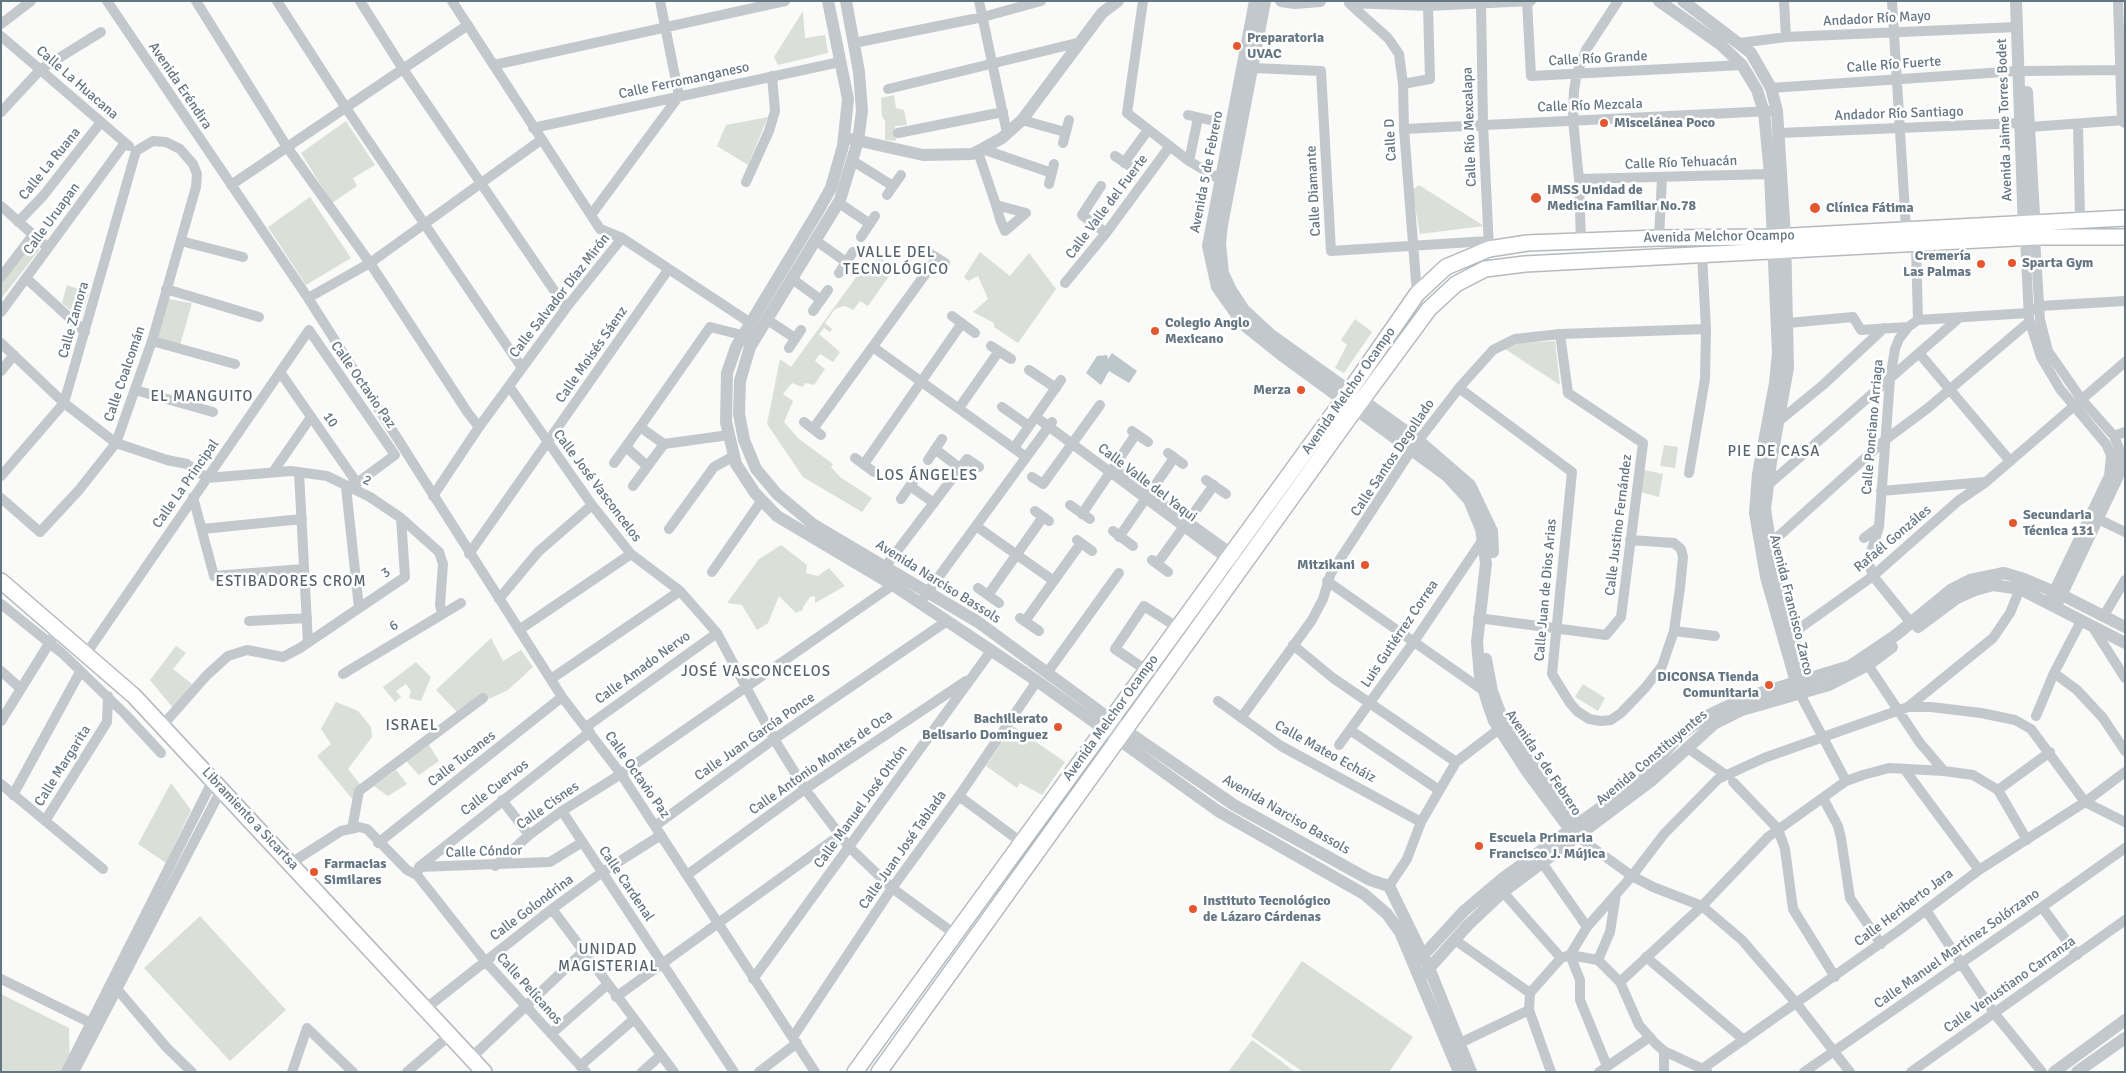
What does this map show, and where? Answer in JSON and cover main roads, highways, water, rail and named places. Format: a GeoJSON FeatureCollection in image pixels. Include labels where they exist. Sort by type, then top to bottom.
{"type":"FeatureCollection","features":[{"type":"Feature","properties":{"kind":"main road","name":"Avenida Melchor Ocampo"},"geometry":{"type":"LineString","coordinates":[[878,1072],[1244,567],[1353,400],[1418,294],[1446,267],[1489,245],[1659,238],[1780,243],[1916,244],[2030,231],[2080,219],[2125,218]]}},
{"type":"Feature","properties":{"kind":"main road","name":"Avenida Melchor Ocampo"},"geometry":{"type":"LineString","coordinates":[[856,1072],[1176,627],[1230,556],[1353,400],[1429,309],[1456,284],[1485,269],[1524,264],[1702,254],[1906,229],[2030,231],[2125,237]]}},
{"type":"Feature","properties":{"kind":"main road","name":"Libramiento a Sicartsa"},"geometry":{"type":"LineString","coordinates":[[1,581],[140,702],[484,1072]]}},
{"type":"Feature","properties":{"kind":"main road"},"geometry":{"type":"LineString","coordinates":[[980,902],[994,912]]}},
{"type":"Feature","properties":{"kind":"place","name":"Preparatoria UVAC"},"geometry":{"type":"Point","coordinates":[1237,46]}},
{"type":"Feature","properties":{"kind":"place","name":"Miscelánea Poco"},"geometry":{"type":"Point","coordinates":[1604,123]}},
{"type":"Feature","properties":{"kind":"place","name":"IMSS Unidad de Medicina Familiar No.78"},"geometry":{"type":"Point","coordinates":[1536,198]}},
{"type":"Feature","properties":{"kind":"place","name":"Clínica Fátima"},"geometry":{"type":"Point","coordinates":[1815,208]}},
{"type":"Feature","properties":{"kind":"place","name":"Sparta Gym"},"geometry":{"type":"Point","coordinates":[2012,263]}},
{"type":"Feature","properties":{"kind":"place","name":"Cremería Las Palmas"},"geometry":{"type":"Point","coordinates":[1981,264]}},
{"type":"Feature","properties":{"kind":"place","name":"Colegio Anglo Mexicano"},"geometry":{"type":"Point","coordinates":[1155,331]}},
{"type":"Feature","properties":{"kind":"place","name":"Merza"},"geometry":{"type":"Point","coordinates":[1301,390]}},
{"type":"Feature","properties":{"kind":"place","name":"Secundaria Técnica 131"},"geometry":{"type":"Point","coordinates":[2013,523]}},
{"type":"Feature","properties":{"kind":"place","name":"Mitzikani"},"geometry":{"type":"Point","coordinates":[1365,565]}},
{"type":"Feature","properties":{"kind":"place","name":"DICONSA Tienda Comunitaria"},"geometry":{"type":"Point","coordinates":[1769,685]}},
{"type":"Feature","properties":{"kind":"place","name":"Bachillerato Belisario Dominguez"},"geometry":{"type":"Point","coordinates":[1058,727]}},
{"type":"Feature","properties":{"kind":"place","name":"Escuela Primaria Francisco J. Mújica"},"geometry":{"type":"Point","coordinates":[1479,846]}},
{"type":"Feature","properties":{"kind":"place","name":"Farmacias Similares"},"geometry":{"type":"Point","coordinates":[314,872]}},
{"type":"Feature","properties":{"kind":"place","name":"Instituto Tecnológico de Lázaro Cárdenas"},"geometry":{"type":"Point","coordinates":[1193,909]}},
{"type":"Feature","properties":{"kind":"district","name":"VALLE DEL TECNOLÓGICO"},"geometry":{"type":"Point","coordinates":[896,262]}},
{"type":"Feature","properties":{"kind":"district","name":"EL MANGUITO"},"geometry":{"type":"Point","coordinates":[202,397]}},
{"type":"Feature","properties":{"kind":"district","name":"PIE DE CASA"},"geometry":{"type":"Point","coordinates":[1774,452]}},
{"type":"Feature","properties":{"kind":"district","name":"LOS ÁNGELES"},"geometry":{"type":"Point","coordinates":[927,476]}},
{"type":"Feature","properties":{"kind":"district","name":"ESTIBADORES CROM"},"geometry":{"type":"Point","coordinates":[291,582]}},
{"type":"Feature","properties":{"kind":"district","name":"JOSÉ VASCONCELOS"},"geometry":{"type":"Point","coordinates":[756,672]}},
{"type":"Feature","properties":{"kind":"district","name":"ISRAEL"},"geometry":{"type":"Point","coordinates":[412,726]}},
{"type":"Feature","properties":{"kind":"district","name":"UNIDAD MAGISTERIAL"},"geometry":{"type":"Point","coordinates":[608,958]}}]}
